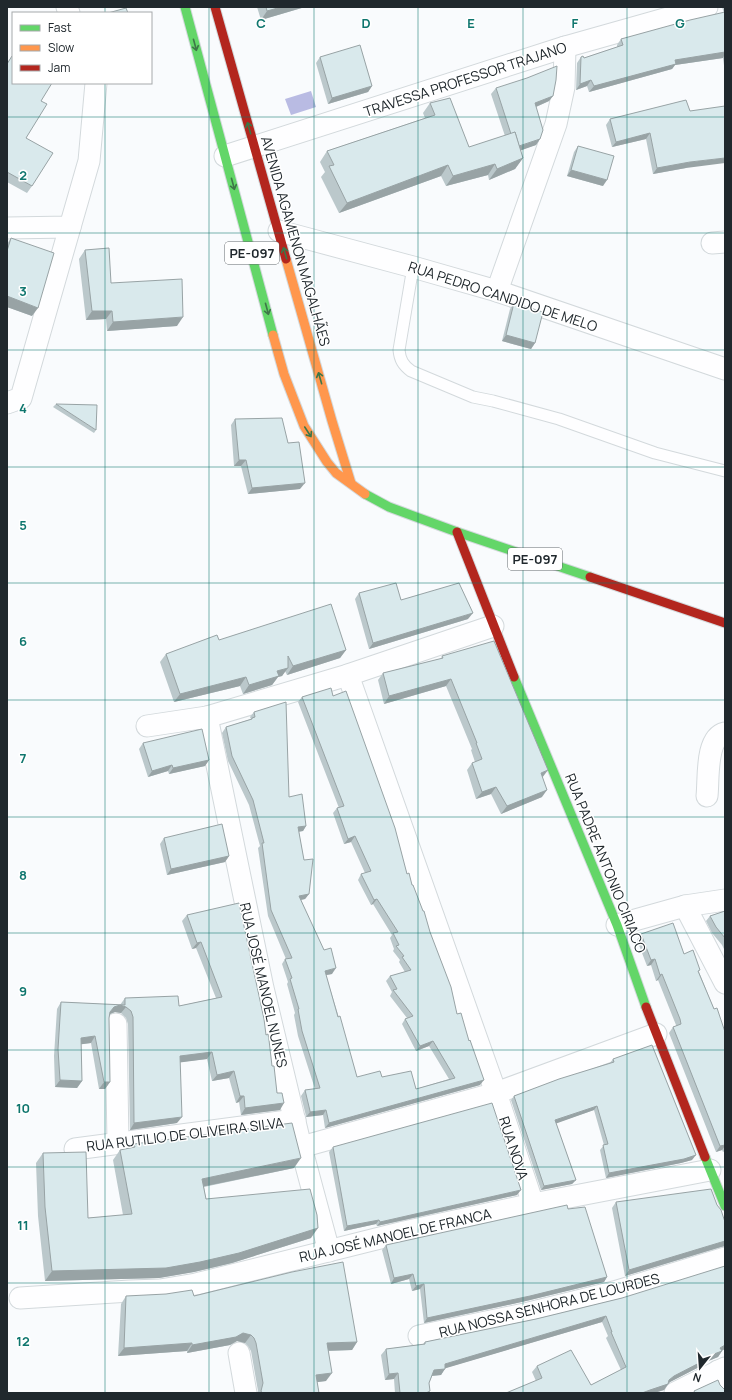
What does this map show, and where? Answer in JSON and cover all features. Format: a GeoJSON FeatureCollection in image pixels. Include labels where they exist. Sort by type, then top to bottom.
{"type":"FeatureCollection","features":[{"type":"Feature","properties":{"kind":"main road","name":"PE-097"},"geometry":{"type":"LineString","coordinates":[[185,7],[284,374],[304,426],[336,473],[370,497],[389,507],[457,532],[725,623]]}},
{"type":"Feature","properties":{"kind":"main road","name":"AVENIDA AGAMENON MAGALHÃES"},"geometry":{"type":"LineString","coordinates":[[215,7],[330,414],[351,483]]}},
{"type":"Feature","properties":{"kind":"main road","name":"RUA PADRE ANTONIO CIRIACO"},"geometry":{"type":"LineString","coordinates":[[457,532],[493,626],[617,925],[656,1034],[725,1206]]}},
{"type":"Feature","properties":{"kind":"street","name":"TRAVESSA PROFESSOR TRAJANO"},"geometry":{"type":"LineString","coordinates":[[225,156],[565,47],[707,7]]}},
{"type":"Feature","properties":{"kind":"street"},"geometry":{"type":"LineString","coordinates":[[497,291],[556,124],[564,87],[565,47]]}},
{"type":"Feature","properties":{"kind":"street"},"geometry":{"type":"LineString","coordinates":[[7,403],[21,398],[89,161],[96,84]]}},
{"type":"Feature","properties":{"kind":"street"},"geometry":{"type":"LineString","coordinates":[[7,228],[70,228]]}},
{"type":"Feature","properties":{"kind":"street","name":"RUA PEDRO CANDIDO DE MELO"},"geometry":{"type":"LineString","coordinates":[[279,231],[497,291],[725,369]]}},
{"type":"Feature","properties":{"kind":"street"},"geometry":{"type":"LineString","coordinates":[[147,726],[207,717],[348,675],[493,626]]}},
{"type":"Feature","properties":{"kind":"street","name":"RUA NOVA"},"geometry":{"type":"LineString","coordinates":[[348,675],[496,1093],[533,1204]]}},
{"type":"Feature","properties":{"kind":"street","name":"RUA JOSÉ MANOEL NUNES"},"geometry":{"type":"LineString","coordinates":[[207,717],[263,988],[295,1120],[329,1250]]}},
{"type":"Feature","properties":{"kind":"street"},"geometry":{"type":"LineString","coordinates":[[708,796],[711,749],[715,740],[720,734],[725,733]]}},
{"type":"Feature","properties":{"kind":"street"},"geometry":{"type":"LineString","coordinates":[[617,925],[685,906],[725,900]]}},
{"type":"Feature","properties":{"kind":"street"},"geometry":{"type":"LineString","coordinates":[[685,906],[725,983]]}},
{"type":"Feature","properties":{"kind":"street"},"geometry":{"type":"LineString","coordinates":[[116,1024],[118,1143]]}},
{"type":"Feature","properties":{"kind":"street"},"geometry":{"type":"LineString","coordinates":[[302,1147],[496,1093],[656,1034]]}},
{"type":"Feature","properties":{"kind":"street","name":"RUA RUTILIO DE OLIVEIRA SILVA"},"geometry":{"type":"LineString","coordinates":[[75,1149],[295,1120]]}},
{"type":"Feature","properties":{"kind":"street","name":"RUA JOSÉ MANOEL DE FRANCA"},"geometry":{"type":"LineString","coordinates":[[20,1298],[160,1290],[189,1285],[404,1232],[533,1204],[710,1170]]}},
{"type":"Feature","properties":{"kind":"street","name":"RUA NOSSA SENHORA DE LOURDES"},"geometry":{"type":"LineString","coordinates":[[419,1336],[529,1313],[614,1292],[725,1258]]}},
{"type":"Feature","properties":{"kind":"street"},"geometry":{"type":"LineString","coordinates":[[239,1354],[246,1393]]}},
{"type":"Feature","properties":{"kind":"street"},"geometry":{"type":"LineString","coordinates":[[675,1393],[723,1376]]}},
{"type":"Feature","properties":{"kind":"lane"},"geometry":{"type":"LineString","coordinates":[[413,267],[399,350],[400,359],[404,366],[411,371],[473,397],[494,401],[559,420],[654,453],[725,471]]}},
{"type":"Feature","properties":{"kind":"water"},"geometry":{"type":"Polygon","coordinates":[[[311,91],[316,107],[291,115],[285,99],[311,91]]]}},
{"type":"Feature","properties":{"kind":"building"},"geometry":{"type":"Polygon","coordinates":[[[266,7],[281,7],[267,11],[266,7]]]}},
{"type":"Feature","properties":{"kind":"building"},"geometry":{"type":"Polygon","coordinates":[[[126,8],[128,12],[112,12],[126,8]]]}},
{"type":"Feature","properties":{"kind":"building"},"geometry":{"type":"Polygon","coordinates":[[[725,12],[725,52],[675,60],[676,64],[594,86],[591,80],[580,84],[581,57],[583,56],[584,58],[623,45],[621,39],[725,12]]]}},
{"type":"Feature","properties":{"kind":"building"},"geometry":{"type":"Polygon","coordinates":[[[360,45],[372,86],[332,98],[320,57],[360,45]]]}},
{"type":"Feature","properties":{"kind":"building"},"geometry":{"type":"Polygon","coordinates":[[[12,56],[12,84],[51,84],[41,101],[47,104],[26,138],[53,153],[32,186],[7,172],[7,64],[12,56]]]}},
{"type":"Feature","properties":{"kind":"building"},"geometry":{"type":"Polygon","coordinates":[[[557,66],[553,96],[535,103],[543,130],[540,139],[519,146],[515,132],[511,134],[496,88],[557,66]]]}},
{"type":"Feature","properties":{"kind":"building"},"geometry":{"type":"Polygon","coordinates":[[[450,98],[469,147],[515,132],[523,158],[497,169],[495,164],[453,176],[448,165],[347,203],[329,166],[334,165],[327,151],[435,115],[430,103],[450,98]]]}},
{"type":"Feature","properties":{"kind":"building"},"geometry":{"type":"Polygon","coordinates":[[[686,100],[690,111],[725,106],[725,158],[657,168],[650,133],[616,142],[610,119],[686,100]]]}},
{"type":"Feature","properties":{"kind":"building"},"geometry":{"type":"Polygon","coordinates":[[[578,146],[614,156],[607,180],[571,170],[578,146]]]}},
{"type":"Feature","properties":{"kind":"building"},"geometry":{"type":"Polygon","coordinates":[[[11,238],[54,253],[38,308],[7,296],[7,251],[11,238]]]}},
{"type":"Feature","properties":{"kind":"building"},"geometry":{"type":"Polygon","coordinates":[[[109,248],[111,283],[182,279],[183,317],[113,322],[112,311],[92,311],[85,250],[109,248]]]}},
{"type":"Feature","properties":{"kind":"building"},"geometry":{"type":"Polygon","coordinates":[[[514,303],[543,312],[535,343],[506,335],[514,303]]]}},
{"type":"Feature","properties":{"kind":"building"},"geometry":{"type":"Polygon","coordinates":[[[56,404],[97,405],[96,430],[56,404]]]}},
{"type":"Feature","properties":{"kind":"building"},"geometry":{"type":"Polygon","coordinates":[[[282,418],[288,443],[299,442],[305,483],[252,488],[246,460],[239,460],[235,419],[282,418]]]}},
{"type":"Feature","properties":{"kind":"building"},"geometry":{"type":"Polygon","coordinates":[[[396,583],[401,600],[459,583],[473,613],[373,643],[359,593],[396,583]]]}},
{"type":"Feature","properties":{"kind":"building"},"geometry":{"type":"Polygon","coordinates":[[[331,604],[346,650],[293,666],[288,656],[288,668],[277,671],[279,676],[249,685],[246,677],[180,694],[166,654],[217,635],[219,640],[331,604]]]}},
{"type":"Feature","properties":{"kind":"building"},"geometry":{"type":"Polygon","coordinates":[[[494,641],[548,770],[541,773],[547,790],[507,806],[496,787],[482,792],[472,763],[482,759],[451,679],[389,696],[383,673],[443,658],[442,656],[494,641]]]}},
{"type":"Feature","properties":{"kind":"building"},"geometry":{"type":"Polygon","coordinates":[[[331,688],[333,696],[346,691],[395,828],[407,874],[409,873],[412,885],[424,911],[430,932],[451,987],[457,1014],[461,1013],[469,1041],[470,1040],[484,1080],[329,1123],[326,1110],[310,1112],[305,1090],[320,1088],[302,1031],[299,1009],[290,979],[292,978],[285,959],[292,958],[271,910],[262,843],[264,843],[253,800],[232,756],[226,727],[252,719],[255,717],[254,712],[286,702],[289,797],[302,794],[306,826],[298,827],[304,860],[313,859],[309,894],[299,896],[324,950],[331,948],[336,968],[325,971],[338,1017],[340,1016],[357,1077],[380,1071],[382,1077],[411,1071],[416,1089],[455,1078],[433,1041],[420,1046],[405,1019],[413,1016],[393,990],[397,989],[390,976],[411,970],[402,957],[404,956],[396,946],[399,945],[393,933],[398,932],[377,899],[374,900],[361,874],[371,871],[355,836],[348,839],[337,808],[344,806],[302,697],[331,688]]]}},
{"type":"Feature","properties":{"kind":"building"},"geometry":{"type":"Polygon","coordinates":[[[202,729],[209,760],[173,768],[172,765],[152,771],[143,743],[202,729]]]}},
{"type":"Feature","properties":{"kind":"building"},"geometry":{"type":"Polygon","coordinates":[[[222,824],[229,856],[171,869],[164,838],[222,824]]]}},
{"type":"Feature","properties":{"kind":"building"},"geometry":{"type":"Polygon","coordinates":[[[239,903],[264,1019],[266,1035],[268,1034],[277,1093],[282,1093],[284,1103],[245,1108],[244,1096],[240,1096],[234,1071],[217,1075],[212,1052],[180,1056],[182,1117],[134,1123],[133,1017],[131,1011],[120,1005],[114,1007],[110,1012],[109,1018],[110,1082],[104,1082],[95,1036],[81,1038],[82,1081],[60,1080],[58,1049],[61,1002],[125,1005],[125,998],[178,996],[179,1006],[222,997],[201,942],[197,943],[187,915],[239,903]]]}},
{"type":"Feature","properties":{"kind":"building"},"geometry":{"type":"Polygon","coordinates":[[[725,911],[725,938],[716,927],[710,916],[725,911]]]}},
{"type":"Feature","properties":{"kind":"building"},"geometry":{"type":"Polygon","coordinates":[[[673,923],[684,954],[693,950],[700,970],[698,971],[714,1009],[717,1008],[725,1032],[725,1145],[720,1146],[673,1027],[681,1024],[680,1019],[662,974],[660,975],[655,959],[651,960],[641,934],[673,923]]]}},
{"type":"Feature","properties":{"kind":"building"},"geometry":{"type":"Polygon","coordinates":[[[652,1045],[696,1155],[684,1159],[609,1173],[603,1145],[608,1144],[597,1106],[555,1120],[576,1180],[544,1186],[514,1096],[559,1079],[614,1062],[613,1059],[652,1045]]]}},
{"type":"Feature","properties":{"kind":"building"},"geometry":{"type":"Polygon","coordinates":[[[492,1103],[521,1190],[380,1222],[379,1220],[347,1226],[333,1147],[492,1103]]]}},
{"type":"Feature","properties":{"kind":"building"},"geometry":{"type":"Polygon","coordinates":[[[292,1123],[301,1158],[202,1179],[206,1199],[310,1189],[317,1215],[318,1228],[239,1253],[166,1268],[52,1271],[45,1207],[43,1153],[86,1152],[88,1218],[132,1214],[120,1150],[135,1147],[134,1144],[292,1123]]]}},
{"type":"Feature","properties":{"kind":"building"},"geometry":{"type":"Polygon","coordinates":[[[711,1189],[725,1222],[725,1241],[629,1270],[616,1202],[711,1189]]]}},
{"type":"Feature","properties":{"kind":"building"},"geometry":{"type":"Polygon","coordinates":[[[567,1205],[568,1209],[585,1207],[607,1277],[530,1296],[427,1318],[424,1284],[416,1286],[413,1274],[394,1278],[386,1245],[567,1205]]]}},
{"type":"Feature","properties":{"kind":"building"},"geometry":{"type":"Polygon","coordinates":[[[343,1262],[357,1342],[327,1343],[332,1373],[316,1375],[319,1393],[262,1393],[263,1383],[256,1343],[251,1335],[243,1333],[236,1337],[192,1345],[192,1343],[124,1348],[126,1296],[166,1294],[192,1290],[194,1296],[292,1272],[343,1262]]]}},
{"type":"Feature","properties":{"kind":"building"},"geometry":{"type":"Polygon","coordinates":[[[725,1266],[725,1345],[720,1348],[722,1351],[706,1357],[707,1359],[674,1376],[669,1380],[668,1384],[642,1393],[506,1393],[542,1378],[537,1366],[571,1350],[591,1385],[626,1367],[606,1316],[445,1364],[445,1369],[434,1370],[429,1383],[430,1391],[426,1393],[400,1393],[398,1373],[389,1374],[386,1349],[425,1344],[425,1342],[536,1319],[622,1298],[725,1266]]]}},
{"type":"Feature","properties":{"kind":"building"},"geometry":{"type":"Polygon","coordinates":[[[718,1380],[720,1385],[725,1390],[725,1393],[695,1393],[694,1391],[718,1380]]]}},
{"type":"Feature","properties":{"kind":"traffic: fast"},"geometry":{"type":"LineString","coordinates":[[185,7],[273,335]]}},
{"type":"Feature","properties":{"kind":"traffic: fast"},"geometry":{"type":"LineString","coordinates":[[365,494],[389,507],[457,532],[590,577]]}},
{"type":"Feature","properties":{"kind":"traffic: fast"},"geometry":{"type":"LineString","coordinates":[[514,677],[617,925],[646,1007]]}},
{"type":"Feature","properties":{"kind":"traffic: fast"},"geometry":{"type":"LineString","coordinates":[[705,1157],[725,1206]]}},
{"type":"Feature","properties":{"kind":"traffic: slow"},"geometry":{"type":"LineString","coordinates":[[286,259],[351,483]]}},
{"type":"Feature","properties":{"kind":"traffic: slow"},"geometry":{"type":"LineString","coordinates":[[273,335],[284,374],[304,426],[327,462],[336,473],[365,494]]}},
{"type":"Feature","properties":{"kind":"traffic: jam"},"geometry":{"type":"LineString","coordinates":[[215,7],[286,259]]}},
{"type":"Feature","properties":{"kind":"traffic: jam"},"geometry":{"type":"LineString","coordinates":[[457,532],[514,677]]}},
{"type":"Feature","properties":{"kind":"traffic: jam"},"geometry":{"type":"LineString","coordinates":[[590,577],[725,623]]}},
{"type":"Feature","properties":{"kind":"traffic: jam"},"geometry":{"type":"LineString","coordinates":[[646,1007],[705,1157]]}}]}
